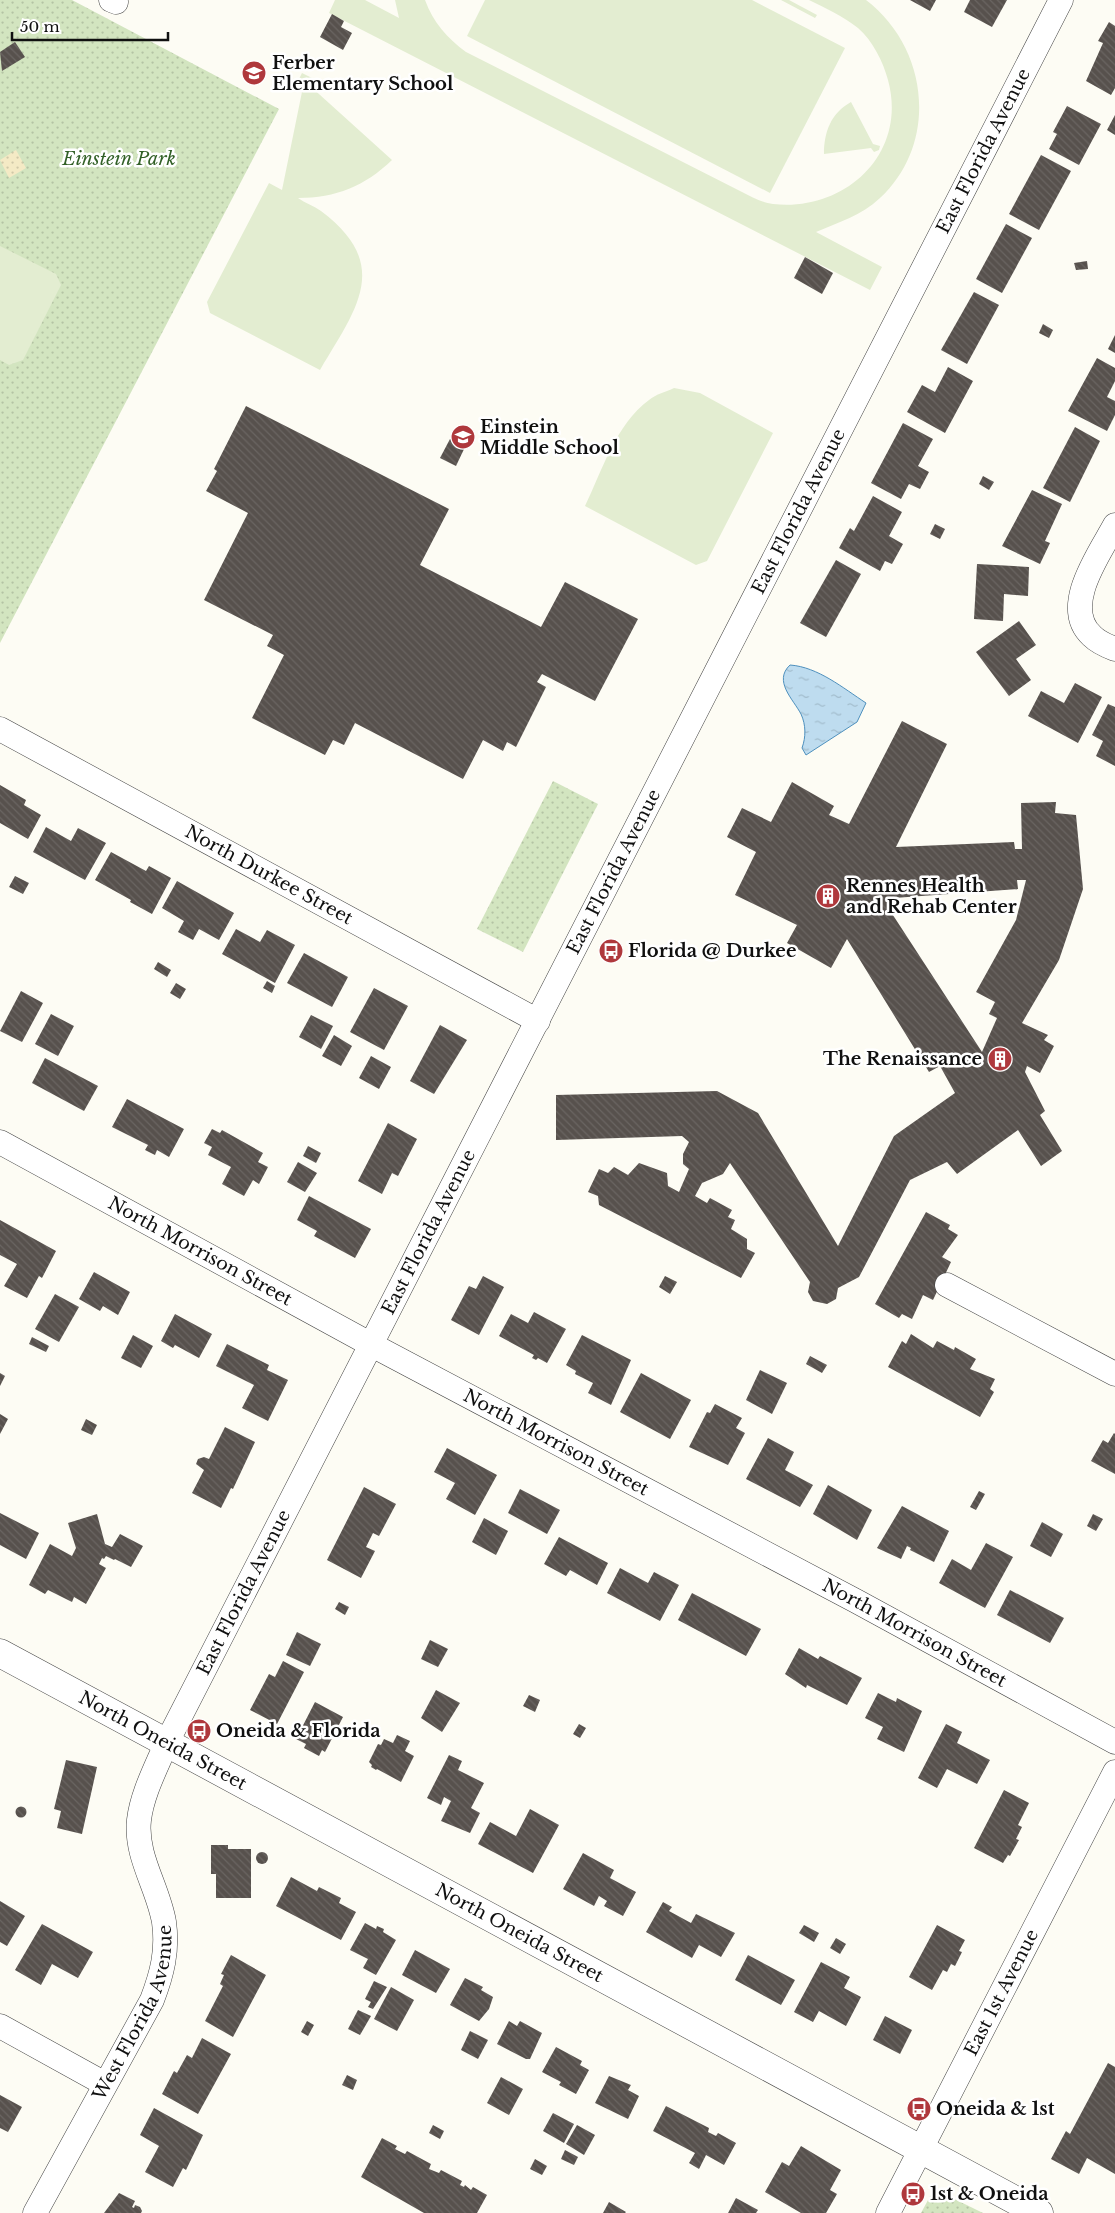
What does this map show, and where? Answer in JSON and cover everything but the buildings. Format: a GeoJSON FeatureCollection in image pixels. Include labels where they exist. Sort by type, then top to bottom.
{"type":"FeatureCollection","features":[{"type":"Feature","properties":{"kind":"street","name":"East Florida Avenue"},"geometry":{"type":"LineString","coordinates":[[166,1744],[1061,0]]}},
{"type":"Feature","properties":{"kind":"street"},"geometry":{"type":"LineString","coordinates":[[1115,525],[1082,590],[1079,605],[1080,615],[1091,636],[1115,649]]}},
{"type":"Feature","properties":{"kind":"street","name":"North Durkee Street"},"geometry":{"type":"LineString","coordinates":[[0,729],[538,1021]]}},
{"type":"Feature","properties":{"kind":"street","name":"North Morrison Street"},"geometry":{"type":"LineString","coordinates":[[0,1142],[370,1344],[856,1601],[1115,1742]]}},
{"type":"Feature","properties":{"kind":"street"},"geometry":{"type":"LineString","coordinates":[[947,1285],[1115,1374]]}},
{"type":"Feature","properties":{"kind":"street","name":"North Oneida Street"},"geometry":{"type":"LineString","coordinates":[[0,1653],[1039,2213]]}},
{"type":"Feature","properties":{"kind":"street","name":"West Florida Avenue"},"geometry":{"type":"LineString","coordinates":[[35,2213],[152,2000],[163,1967],[166,1950],[164,1921],[142,1853],[139,1819],[152,1778],[166,1744]]}},
{"type":"Feature","properties":{"kind":"street","name":"East 1st Avenue"},"geometry":{"type":"LineString","coordinates":[[888,2213],[1115,1772]]}},
{"type":"Feature","properties":{"kind":"street"},"geometry":{"type":"LineString","coordinates":[[0,2026],[105,2084]]}},
{"type":"Feature","properties":{"kind":"green space","name":"Einstein Park"},"geometry":{"type":"Polygon","coordinates":[[[0,0],[72,0],[279,109],[0,643],[0,0]]]}},
{"type":"Feature","properties":{"kind":"green space"},"geometry":{"type":"Polygon","coordinates":[[[335,0],[365,0],[399,18],[395,0],[425,0],[441,29],[466,52],[750,196],[773,204],[800,204],[825,198],[847,188],[865,172],[880,153],[889,131],[892,107],[888,80],[873,45],[858,28],[809,0],[866,0],[887,20],[903,43],[914,69],[919,96],[918,124],[912,151],[899,176],[880,198],[865,210],[816,232],[882,267],[870,290],[329,13],[335,0]]]}},
{"type":"Feature","properties":{"kind":"green space"},"geometry":{"type":"Polygon","coordinates":[[[485,0],[752,0],[845,48],[770,193],[467,36],[485,0]]]}},
{"type":"Feature","properties":{"kind":"green space"},"geometry":{"type":"Polygon","coordinates":[[[781,0],[789,0],[817,15],[815,18],[781,0]]]}},
{"type":"Feature","properties":{"kind":"green space"},"geometry":{"type":"Polygon","coordinates":[[[302,73],[312,78],[309,85],[392,160],[371,177],[349,189],[325,196],[298,198],[321,211],[343,231],[356,250],[362,269],[361,288],[355,307],[320,370],[210,313],[207,302],[269,183],[282,190],[303,87],[297,83],[302,73]]]}},
{"type":"Feature","properties":{"kind":"green space"},"geometry":{"type":"Polygon","coordinates":[[[851,102],[873,144],[880,146],[879,150],[874,152],[871,148],[824,154],[825,138],[830,124],[838,112],[851,102]]]}},
{"type":"Feature","properties":{"kind":"green space"},"geometry":{"type":"Polygon","coordinates":[[[0,246],[56,274],[61,285],[23,360],[9,365],[0,360],[0,246]]]}},
{"type":"Feature","properties":{"kind":"green space"},"geometry":{"type":"Polygon","coordinates":[[[674,388],[700,393],[773,433],[707,561],[696,565],[585,506],[611,449],[627,422],[637,410],[652,398],[674,388]]]}},
{"type":"Feature","properties":{"kind":"green space"},"geometry":{"type":"Polygon","coordinates":[[[553,781],[598,804],[523,952],[477,929],[553,781]]]}},
{"type":"Feature","properties":{"kind":"green space"},"geometry":{"type":"Polygon","coordinates":[[[934,2189],[983,2213],[921,2213],[934,2189]]]}},
{"type":"Feature","properties":{"kind":"sand"},"geometry":{"type":"Polygon","coordinates":[[[16,150],[26,168],[9,178],[0,160],[16,150]]]}},
{"type":"Feature","properties":{"kind":"water"},"geometry":{"type":"Polygon","coordinates":[[[790,665],[820,674],[866,703],[857,722],[806,755],[802,748],[805,731],[803,718],[784,684],[783,677],[790,665]]]}},
{"type":"Feature","properties":{"kind":"place","name":"Ferber Elementary School"},"geometry":{"type":"Point","coordinates":[254,73]}},
{"type":"Feature","properties":{"kind":"place","name":"Einstein Middle School"},"geometry":{"type":"Point","coordinates":[463,437]}},
{"type":"Feature","properties":{"kind":"place","name":"Rennes Health and Rehab Center"},"geometry":{"type":"Point","coordinates":[828,896]}},
{"type":"Feature","properties":{"kind":"place","name":"Florida @ Durkee"},"geometry":{"type":"Point","coordinates":[611,951]}},
{"type":"Feature","properties":{"kind":"place","name":"The Renaissance"},"geometry":{"type":"Point","coordinates":[1000,1059]}},
{"type":"Feature","properties":{"kind":"place","name":"Oneida & Florida"},"geometry":{"type":"Point","coordinates":[199,1731]}},
{"type":"Feature","properties":{"kind":"place","name":"Oneida & 1st"},"geometry":{"type":"Point","coordinates":[919,2109]}},
{"type":"Feature","properties":{"kind":"place","name":"1st & Oneida"},"geometry":{"type":"Point","coordinates":[913,2194]}}]}
